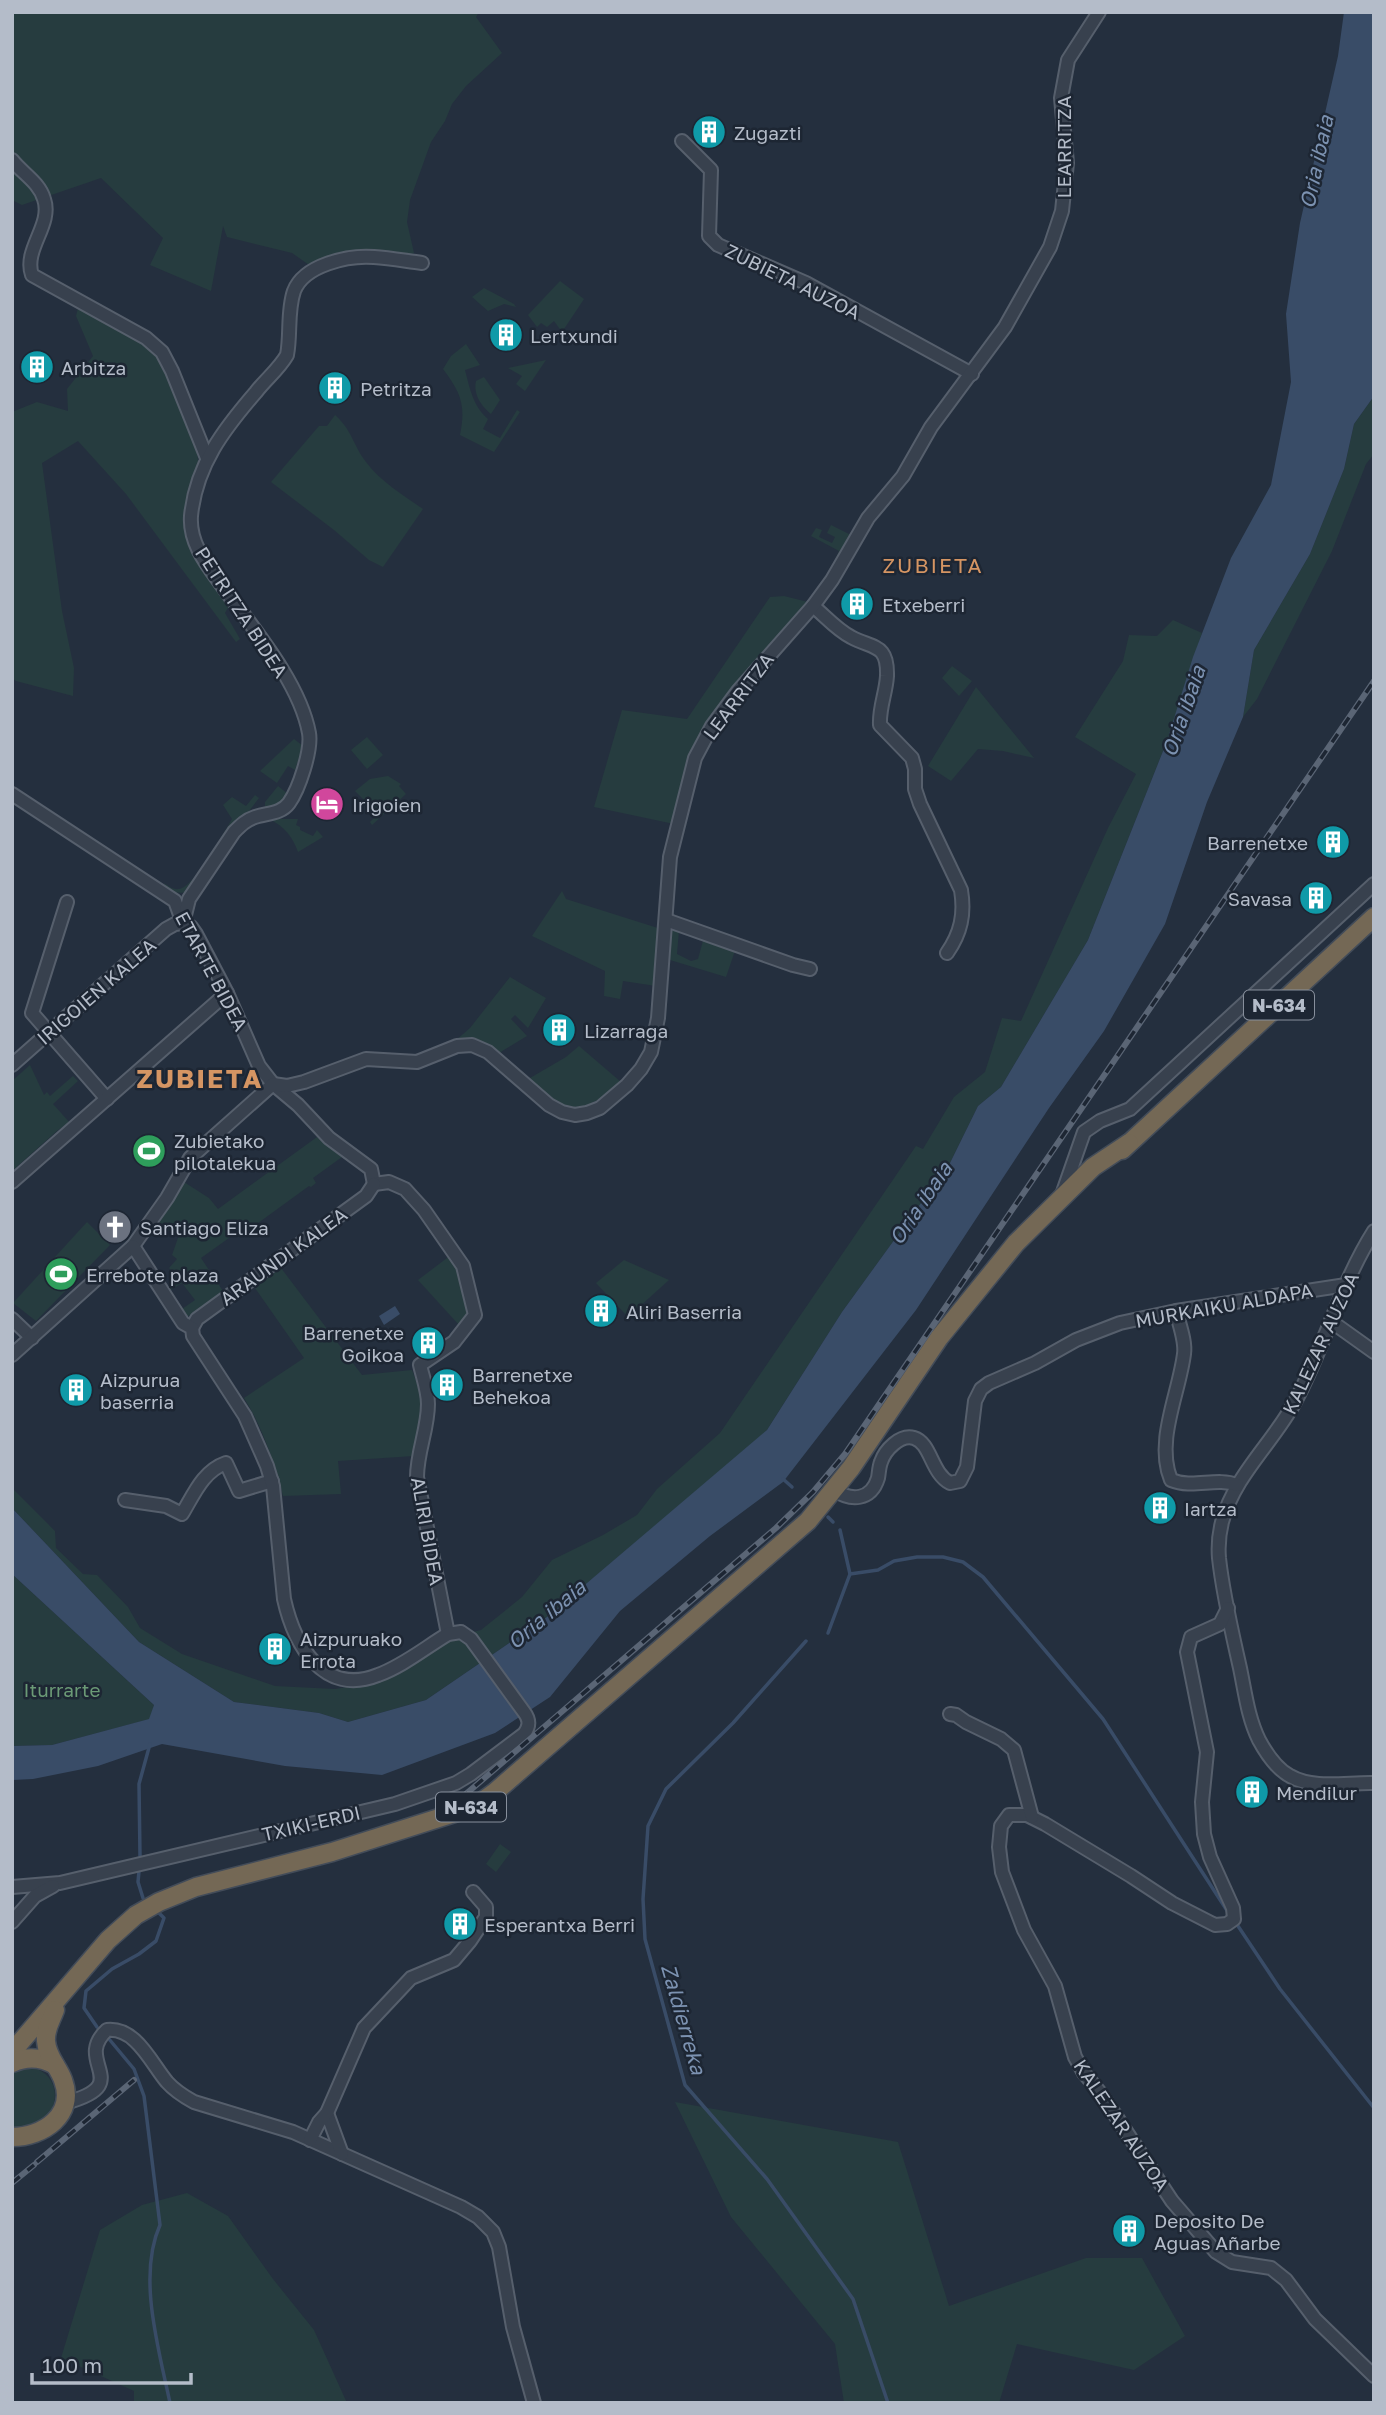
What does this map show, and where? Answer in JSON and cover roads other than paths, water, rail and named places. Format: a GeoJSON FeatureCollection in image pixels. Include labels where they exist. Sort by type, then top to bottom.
{"type":"FeatureCollection","features":[{"type":"Feature","properties":{"kind":"highway","name":"N-634"},"geometry":{"type":"LineString","coordinates":[[12,2052],[116,1932],[136,1915],[171,1896],[332,1852],[464,1810],[483,1801],[790,1538],[834,1490],[930,1351],[974,1296],[1065,1200],[1374,917]]}},
{"type":"Feature","properties":{"kind":"highway","name":"N-634"},"geometry":{"type":"LineString","coordinates":[[1065,1200],[1088,1178],[1086,1152],[1110,1159]]}},
{"type":"Feature","properties":{"kind":"highway"},"geometry":{"type":"LineString","coordinates":[[12,2137],[35,2134],[49,2128],[59,2117],[65,2103],[65,2084],[48,2053],[46,2034],[58,1998]]}},
{"type":"Feature","properties":{"kind":"highway"},"geometry":{"type":"LineString","coordinates":[[12,2063],[37,2058],[55,2065]]}},
{"type":"Feature","properties":{"kind":"street","name":"LEARRITZA"},"geometry":{"type":"LineString","coordinates":[[273,1084],[287,1086],[304,1082],[366,1059],[416,1062],[457,1046],[472,1045],[488,1052],[549,1105],[575,1115],[587,1114],[600,1108],[641,1069],[651,1052],[658,1018],[670,857],[695,758],[712,726],[738,691],[813,606],[832,580],[867,518],[903,476],[931,427],[1005,327],[1051,247],[1062,211],[1067,163],[1061,98],[1066,72],[1069,60],[1099,12]]}},
{"type":"Feature","properties":{"kind":"street","name":"ZUBIETA AUZOA"},"geometry":{"type":"LineString","coordinates":[[682,141],[711,170],[709,236],[718,245],[806,284],[972,374]]}},
{"type":"Feature","properties":{"kind":"street"},"geometry":{"type":"LineString","coordinates":[[12,160],[40,189],[45,201],[43,221],[30,258],[32,275],[146,338],[162,352],[187,404],[207,458]]}},
{"type":"Feature","properties":{"kind":"street","name":"PETRITZA BIDEA"},"geometry":{"type":"LineString","coordinates":[[183,922],[189,899],[234,832],[249,820],[286,806],[293,796],[307,757],[309,734],[296,695],[274,657],[203,559],[192,533],[191,516],[207,458],[225,429],[287,355],[293,294],[298,282],[307,274],[346,259],[371,256],[422,263]]}},
{"type":"Feature","properties":{"kind":"street"},"geometry":{"type":"LineString","coordinates":[[813,606],[850,637],[872,644],[882,653],[887,680],[879,713],[880,725],[912,758],[915,789],[920,804],[961,890],[962,922],[957,938],[947,953]]}},
{"type":"Feature","properties":{"kind":"street","name":"ETARTE BIDEA"},"geometry":{"type":"LineString","coordinates":[[12,794],[174,901],[183,922],[191,926],[228,993],[259,1066],[273,1084],[298,1105],[329,1138],[371,1170],[373,1184]]}},
{"type":"Feature","properties":{"kind":"street"},"geometry":{"type":"LineString","coordinates":[[1065,1200],[1086,1152],[1090,1127],[1130,1109],[1374,884]]}},
{"type":"Feature","properties":{"kind":"street"},"geometry":{"type":"LineString","coordinates":[[67,902],[32,1013],[103,1103]]}},
{"type":"Feature","properties":{"kind":"street"},"geometry":{"type":"LineString","coordinates":[[666,920],[810,969]]}},
{"type":"Feature","properties":{"kind":"street","name":"IRIGOIEN KALEA"},"geometry":{"type":"LineString","coordinates":[[12,1065],[166,929],[183,922]]}},
{"type":"Feature","properties":{"kind":"street"},"geometry":{"type":"LineString","coordinates":[[12,1182],[228,993]]}},
{"type":"Feature","properties":{"kind":"street"},"geometry":{"type":"LineString","coordinates":[[12,1355],[133,1246],[167,1198],[190,1158],[273,1084]]}},
{"type":"Feature","properties":{"kind":"street","name":"ALIRI BIDEA"},"geometry":{"type":"LineString","coordinates":[[373,1184],[389,1182],[405,1189],[424,1210],[463,1266],[475,1315],[454,1342],[420,1365],[428,1393],[428,1408],[417,1459],[417,1477],[448,1633]]}},
{"type":"Feature","properties":{"kind":"street","name":"ARAUNDI KALEA"},"geometry":{"type":"LineString","coordinates":[[192,1328],[197,1319],[366,1196],[373,1184]]}},
{"type":"Feature","properties":{"kind":"street","name":"KALEZAR AUZOA"},"geometry":{"type":"LineString","coordinates":[[1373,1234],[1346,1285],[1332,1322],[1288,1414],[1237,1485],[1227,1507],[1219,1542],[1227,1608],[1248,1708],[1259,1739],[1278,1767],[1289,1776],[1310,1783],[1374,1783]]}},
{"type":"Feature","properties":{"kind":"street"},"geometry":{"type":"LineString","coordinates":[[133,1246],[183,1323],[192,1328],[193,1336],[251,1426],[272,1480],[288,1617],[306,1654],[320,1668],[336,1677],[356,1680],[377,1676],[448,1633]]}},
{"type":"Feature","properties":{"kind":"street","name":"MURKAIKU ALDAPA"},"geometry":{"type":"LineString","coordinates":[[834,1490],[847,1498],[864,1494],[876,1482],[884,1455],[907,1437],[916,1438],[923,1444],[940,1477],[950,1483],[960,1482],[967,1466],[978,1393],[985,1386],[1091,1334],[1120,1323],[1176,1311],[1346,1285]]}},
{"type":"Feature","properties":{"kind":"street"},"geometry":{"type":"LineString","coordinates":[[1176,1311],[1185,1352],[1166,1442],[1166,1467],[1171,1480],[1184,1485],[1228,1481],[1237,1485]]}},
{"type":"Feature","properties":{"kind":"street"},"geometry":{"type":"LineString","coordinates":[[12,1319],[32,1338]]}},
{"type":"Feature","properties":{"kind":"street"},"geometry":{"type":"LineString","coordinates":[[1332,1322],[1374,1352]]}},
{"type":"Feature","properties":{"kind":"street"},"geometry":{"type":"LineString","coordinates":[[125,1500],[166,1506],[182,1514],[214,1467],[226,1463],[239,1491],[272,1480]]}},
{"type":"Feature","properties":{"kind":"street"},"geometry":{"type":"LineString","coordinates":[[950,1714],[1001,1739],[1014,1750],[1032,1817],[1172,1903],[1215,1925],[1227,1924],[1234,1919],[1233,1908],[1210,1857],[1204,1834],[1202,1802],[1207,1752],[1187,1652],[1191,1637],[1220,1624],[1227,1608]]}},
{"type":"Feature","properties":{"kind":"street","name":"TXIKI-ERDI"},"geometry":{"type":"LineString","coordinates":[[60,1883],[395,1804],[440,1789],[471,1774],[524,1734],[529,1721],[471,1639],[461,1632],[448,1633]]}},
{"type":"Feature","properties":{"kind":"street","name":"KALEZAR AUZOA"},"geometry":{"type":"LineString","coordinates":[[1032,1817],[1009,1815],[1001,1826],[999,1847],[1002,1872],[1024,1930],[1055,1986],[1075,2057],[1084,2073],[1102,2095],[1172,2200],[1216,2252],[1232,2262],[1271,2268],[1286,2280],[1315,2319],[1374,2375]]}},
{"type":"Feature","properties":{"kind":"street"},"geometry":{"type":"LineString","coordinates":[[12,1887],[60,1883]]}},
{"type":"Feature","properties":{"kind":"street"},"geometry":{"type":"LineString","coordinates":[[12,1922],[35,1896],[60,1883]]}},
{"type":"Feature","properties":{"kind":"street"},"geometry":{"type":"LineString","coordinates":[[310,2140],[327,2113],[364,2028],[411,1979],[454,1960],[470,1941],[485,1917],[486,1907],[473,1892]]}},
{"type":"Feature","properties":{"kind":"street"},"geometry":{"type":"LineString","coordinates":[[65,2103],[93,2094],[100,2087],[102,2078],[95,2054],[96,2045],[107,2030],[117,2029],[129,2036],[179,2094],[194,2102],[293,2132],[478,2217],[493,2232],[499,2247],[513,2327],[534,2403]]}},
{"type":"Feature","properties":{"kind":"street"},"geometry":{"type":"LineString","coordinates":[[327,2113],[342,2154]]}},
{"type":"Feature","properties":{"kind":"water","name":"Oria ibaia"},"geometry":{"type":"Polygon","coordinates":[[[1344,12],[1374,12],[1374,396],[1354,424],[1344,469],[1310,554],[1254,650],[1243,717],[1207,802],[1165,924],[1104,1031],[1049,1108],[916,1310],[783,1482],[710,1536],[620,1611],[550,1697],[495,1733],[382,1775],[285,1766],[162,1744],[98,1766],[33,1779],[12,1780],[12,1746],[52,1745],[149,1719],[154,1705],[12,1574],[12,1508],[139,1642],[234,1702],[319,1713],[348,1722],[426,1700],[547,1617],[767,1430],[842,1312],[950,1163],[978,1106],[1001,1087],[1088,940],[1167,741],[1193,657],[1231,558],[1271,485],[1291,382],[1286,314],[1300,223],[1338,56],[1344,12]]]}},
{"type":"Feature","properties":{"kind":"water"},"geometry":{"type":"Polygon","coordinates":[[[395,1306],[400,1314],[384,1325],[379,1316],[395,1306]]]}},
{"type":"Feature","properties":{"kind":"waterway"},"geometry":{"type":"LineString","coordinates":[[783,1479],[792,1487]]}},
{"type":"Feature","properties":{"kind":"waterway"},"geometry":{"type":"LineString","coordinates":[[828,1517],[833,1522]]}},
{"type":"Feature","properties":{"kind":"waterway"},"geometry":{"type":"LineString","coordinates":[[828,1633],[850,1574],[840,1530]]}},
{"type":"Feature","properties":{"kind":"waterway"},"geometry":{"type":"LineString","coordinates":[[850,1574],[878,1570],[894,1561],[917,1557],[943,1557],[963,1562],[983,1577],[1103,1719],[1228,1912]]}},
{"type":"Feature","properties":{"kind":"waterway","name":"Zaldierreka"},"geometry":{"type":"LineString","coordinates":[[806,1641],[733,1723],[666,1789],[648,1826],[643,1899],[645,1939],[685,2085],[767,2179],[853,2299],[888,2403]]}},
{"type":"Feature","properties":{"kind":"waterway"},"geometry":{"type":"LineString","coordinates":[[140,1856],[139,1784],[150,1744]]}},
{"type":"Feature","properties":{"kind":"waterway"},"geometry":{"type":"LineString","coordinates":[[139,1871],[138,1882],[143,1898]]}},
{"type":"Feature","properties":{"kind":"waterway"},"geometry":{"type":"LineString","coordinates":[[97,2027],[84,2008],[86,1991],[112,1969],[156,1941],[164,1918],[158,1912]]}},
{"type":"Feature","properties":{"kind":"waterway"},"geometry":{"type":"LineString","coordinates":[[1238,1926],[1280,1989],[1374,2108]]}},
{"type":"Feature","properties":{"kind":"waterway"},"geometry":{"type":"LineString","coordinates":[[109,2039],[134,2069],[144,2096],[160,2225],[153,2245],[150,2290],[156,2337],[170,2403]]}},
{"type":"Feature","properties":{"kind":"railway"},"geometry":{"type":"LineString","coordinates":[[460,1799],[776,1528],[813,1492],[845,1454],[1374,681]]}},
{"type":"Feature","properties":{"kind":"railway"},"geometry":{"type":"LineString","coordinates":[[37,2162],[134,2080]]}},
{"type":"Feature","properties":{"kind":"railway"},"geometry":{"type":"LineString","coordinates":[[12,2183],[34,2165]]}},
{"type":"Feature","properties":{"kind":"place","name":"Zugazti"},"geometry":{"type":"Point","coordinates":[709,132]}},
{"type":"Feature","properties":{"kind":"place","name":"Lertxundi"},"geometry":{"type":"Point","coordinates":[506,335]}},
{"type":"Feature","properties":{"kind":"place","name":"Arbitza"},"geometry":{"type":"Point","coordinates":[37,367]}},
{"type":"Feature","properties":{"kind":"place","name":"Petritza"},"geometry":{"type":"Point","coordinates":[335,388]}},
{"type":"Feature","properties":{"kind":"place","name":"Etxeberri"},"geometry":{"type":"Point","coordinates":[857,604]}},
{"type":"Feature","properties":{"kind":"place","name":"Irigoien"},"geometry":{"type":"Point","coordinates":[327,804]}},
{"type":"Feature","properties":{"kind":"place","name":"Barrenetxe"},"geometry":{"type":"Point","coordinates":[1333,842]}},
{"type":"Feature","properties":{"kind":"place","name":"Savasa"},"geometry":{"type":"Point","coordinates":[1316,898]}},
{"type":"Feature","properties":{"kind":"place","name":"Lizarraga"},"geometry":{"type":"Point","coordinates":[559,1030]}},
{"type":"Feature","properties":{"kind":"place","name":"Zubietako pilotalekua"},"geometry":{"type":"Point","coordinates":[149,1151]}},
{"type":"Feature","properties":{"kind":"place","name":"Santiago Eliza"},"geometry":{"type":"Point","coordinates":[115,1227]}},
{"type":"Feature","properties":{"kind":"place","name":"Errebote plaza"},"geometry":{"type":"Point","coordinates":[61,1274]}},
{"type":"Feature","properties":{"kind":"place","name":"Aliri Baserria"},"geometry":{"type":"Point","coordinates":[601,1311]}},
{"type":"Feature","properties":{"kind":"place","name":"Barrenetxe Goikoa"},"geometry":{"type":"Point","coordinates":[428,1343]}},
{"type":"Feature","properties":{"kind":"place","name":"Barrenetxe Behekoa"},"geometry":{"type":"Point","coordinates":[447,1385]}},
{"type":"Feature","properties":{"kind":"place","name":"Aizpurua baserria"},"geometry":{"type":"Point","coordinates":[76,1390]}},
{"type":"Feature","properties":{"kind":"place","name":"Iartza"},"geometry":{"type":"Point","coordinates":[1160,1508]}},
{"type":"Feature","properties":{"kind":"place","name":"Aizpuruako Errota"},"geometry":{"type":"Point","coordinates":[275,1649]}},
{"type":"Feature","properties":{"kind":"place","name":"Mendilur"},"geometry":{"type":"Point","coordinates":[1252,1792]}},
{"type":"Feature","properties":{"kind":"place","name":"Esperantxa Berri"},"geometry":{"type":"Point","coordinates":[460,1924]}},
{"type":"Feature","properties":{"kind":"place","name":"Deposito De Aguas Añarbe"},"geometry":{"type":"Point","coordinates":[1129,2231]}},
{"type":"Feature","properties":{"kind":"district","name":"ZUBIETA"},"geometry":{"type":"Point","coordinates":[933,565]}},
{"type":"Feature","properties":{"kind":"district","name":"ZUBIETA"},"geometry":{"type":"Point","coordinates":[200,1078]}},
{"type":"Feature","properties":{"kind":"park label","name":"Iturrarte"},"geometry":{"type":"Point","coordinates":[62,1689]}}]}
